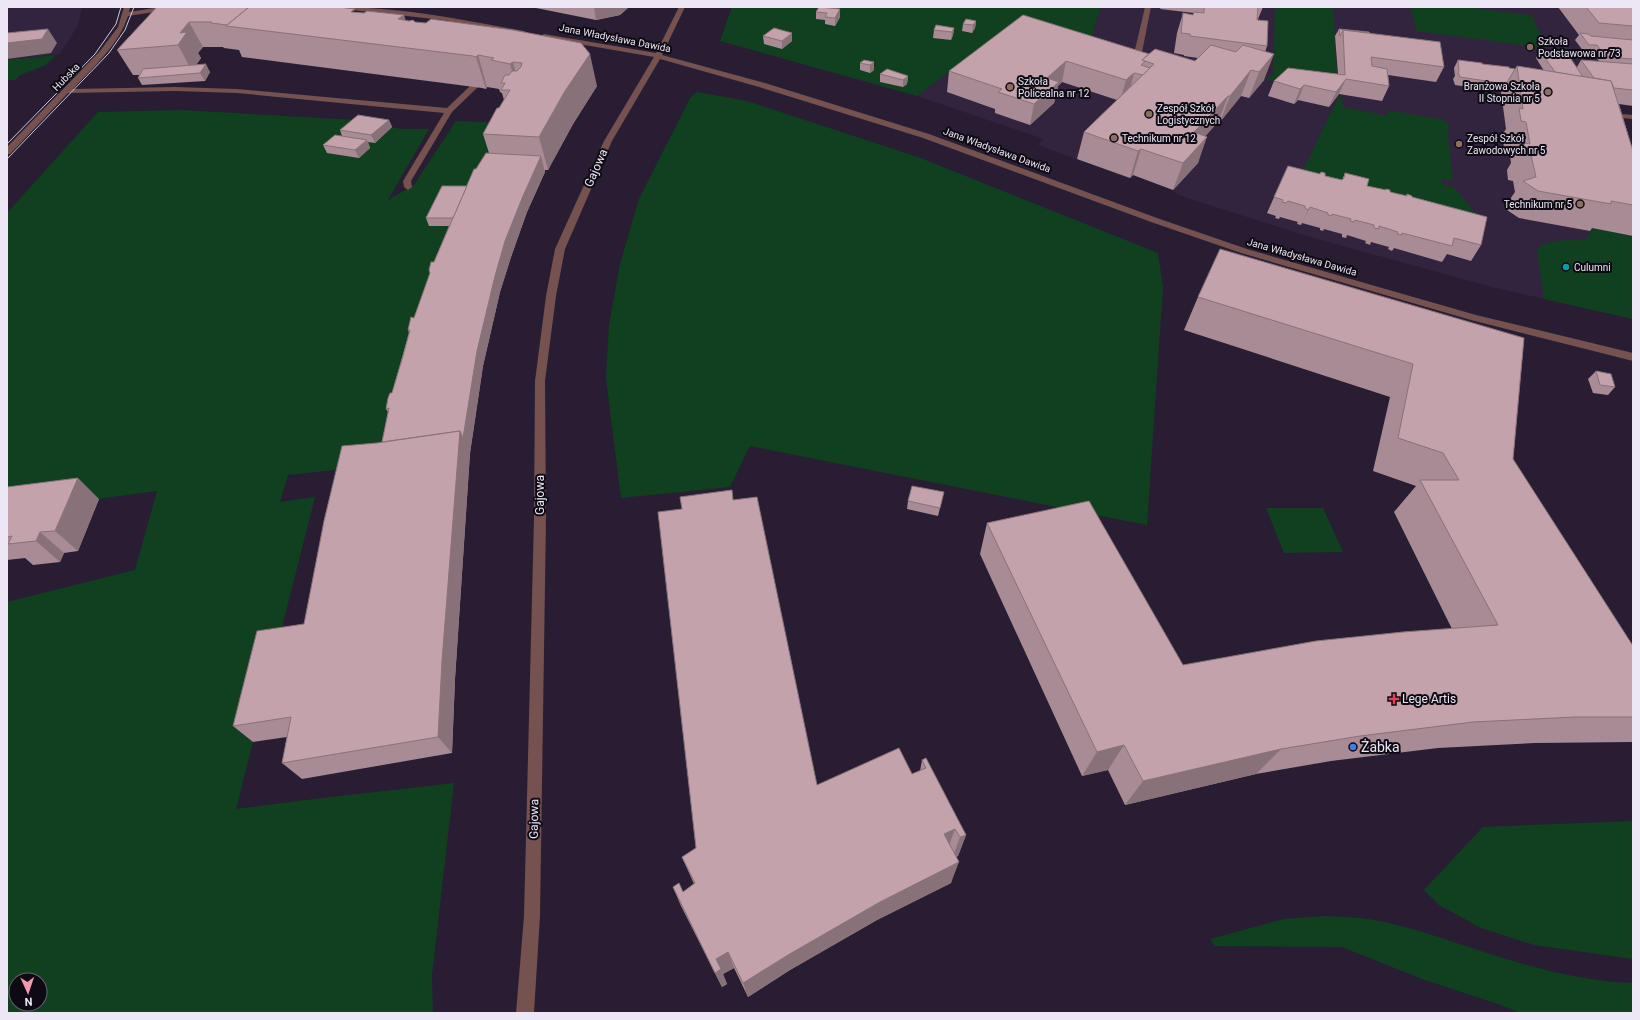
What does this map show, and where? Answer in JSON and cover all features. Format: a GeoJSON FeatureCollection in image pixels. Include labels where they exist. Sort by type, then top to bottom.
{"type":"FeatureCollection","features":[{"type":"Feature","properties":{"kind":"street"},"geometry":{"type":"LineString","coordinates":[[126,10],[174,7]]}},
{"type":"Feature","properties":{"kind":"street","name":"Jana Władysława Dawida"},"geometry":{"type":"LineString","coordinates":[[342,7],[384,9],[443,18],[658,56],[762,85],[926,136],[1244,252],[1475,318],[1633,357]]}},
{"type":"Feature","properties":{"kind":"street","name":"Gajowa"},"geometry":{"type":"LineString","coordinates":[[525,1013],[532,916],[540,518],[540,381],[549,307],[560,249],[608,141],[658,56],[682,7]]}},
{"type":"Feature","properties":{"kind":"street"},"geometry":{"type":"LineString","coordinates":[[1148,7],[1138,54],[1161,57]]}},
{"type":"Feature","properties":{"kind":"street","name":"Hubska"},"geometry":{"type":"LineString","coordinates":[[7,152],[67,91],[110,44],[121,27],[126,10]]}},
{"type":"Feature","properties":{"kind":"street"},"geometry":{"type":"LineString","coordinates":[[520,43],[534,34]]}},
{"type":"Feature","properties":{"kind":"street"},"geometry":{"type":"LineString","coordinates":[[408,188],[407,181],[449,111],[474,87]]}},
{"type":"Feature","properties":{"kind":"street"},"geometry":{"type":"LineString","coordinates":[[67,91],[175,89],[230,91],[449,111]]}},
{"type":"Feature","properties":{"kind":"street"},"geometry":{"type":"LineString","coordinates":[[1616,116],[1633,117]]}},
{"type":"Feature","properties":{"kind":"shaded area"},"geometry":{"type":"Polygon","coordinates":[[[7,7],[82,7],[78,25],[60,54],[7,60],[7,7]]]}},
{"type":"Feature","properties":{"kind":"shaded area"},"geometry":{"type":"Polygon","coordinates":[[[1101,7],[1633,7],[1633,106],[1591,102],[1633,215],[1633,319],[1492,287],[1310,237],[1178,195],[1173,190],[1133,175],[1130,178],[1127,178],[1038,145],[1044,139],[917,96],[1012,24],[1088,48],[1101,7]]]}},
{"type":"Feature","properties":{"kind":"green space"},"geometry":{"type":"Polygon","coordinates":[[[732,7],[1101,7],[1088,48],[1012,24],[917,96],[720,41],[732,7]]]}},
{"type":"Feature","properties":{"kind":"green space"},"geometry":{"type":"Polygon","coordinates":[[[1275,7],[1333,7],[1338,90],[1264,80],[1273,75],[1275,7]]]}},
{"type":"Feature","properties":{"kind":"green space"},"geometry":{"type":"Polygon","coordinates":[[[1411,7],[1464,7],[1532,15],[1546,48],[1416,31],[1411,7]]]}},
{"type":"Feature","properties":{"kind":"green space"},"geometry":{"type":"Polygon","coordinates":[[[56,55],[46,65],[20,75],[15,80],[7,80],[7,60],[56,55]]]}},
{"type":"Feature","properties":{"kind":"green space"},"geometry":{"type":"Polygon","coordinates":[[[697,92],[747,101],[918,157],[1158,253],[1163,287],[1147,525],[750,446],[730,487],[621,498],[606,378],[609,325],[620,264],[639,199],[690,98],[697,92]]]}},
{"type":"Feature","properties":{"kind":"green space"},"geometry":{"type":"Polygon","coordinates":[[[1339,96],[1341,96],[1343,107],[1388,116],[1388,110],[1440,119],[1449,123],[1448,135],[1453,181],[1442,179],[1441,184],[1454,187],[1480,219],[1302,173],[1339,96]]]}},
{"type":"Feature","properties":{"kind":"green space"},"geometry":{"type":"Polygon","coordinates":[[[182,110],[356,120],[401,129],[429,129],[388,200],[414,185],[456,121],[510,123],[491,169],[429,225],[461,227],[389,464],[288,475],[280,502],[315,497],[236,809],[454,783],[432,975],[433,1013],[7,1013],[7,602],[135,570],[157,491],[7,511],[7,213],[98,112],[182,110]]]}},
{"type":"Feature","properties":{"kind":"green space"},"geometry":{"type":"Polygon","coordinates":[[[1590,228],[1633,236],[1633,319],[1544,299],[1537,250],[1541,246],[1553,241],[1586,239],[1590,234],[1590,228]]]}},
{"type":"Feature","properties":{"kind":"green space"},"geometry":{"type":"Polygon","coordinates":[[[1266,508],[1323,508],[1343,552],[1284,553],[1266,508]]]}},
{"type":"Feature","properties":{"kind":"green space"},"geometry":{"type":"Polygon","coordinates":[[[1633,821],[1633,959],[1534,945],[1481,928],[1439,905],[1424,890],[1483,827],[1633,821]]]}},
{"type":"Feature","properties":{"kind":"green space"},"geometry":{"type":"Polygon","coordinates":[[[1326,916],[1363,918],[1384,922],[1417,930],[1547,970],[1598,980],[1633,983],[1633,1013],[1521,1013],[1422,979],[1342,947],[1215,946],[1210,939],[1284,919],[1326,916]]]}},
{"type":"Feature","properties":{"kind":"building"},"geometry":{"type":"Polygon","coordinates":[[[157,7],[249,7],[227,25],[211,23],[212,22],[189,22],[180,33],[187,32],[178,45],[117,50],[157,7]]]}},
{"type":"Feature","properties":{"kind":"building"},"geometry":{"type":"Polygon","coordinates":[[[249,7],[338,7],[355,9],[351,12],[364,13],[367,11],[404,15],[398,19],[409,21],[413,20],[415,22],[426,23],[431,19],[513,30],[581,43],[590,54],[565,91],[539,137],[483,134],[497,108],[499,108],[510,90],[501,90],[505,83],[501,83],[505,75],[509,75],[512,71],[517,71],[521,67],[522,63],[513,62],[510,64],[491,60],[494,58],[478,55],[476,57],[226,26],[249,7]]]}},
{"type":"Feature","properties":{"kind":"building"},"geometry":{"type":"Polygon","coordinates":[[[819,7],[840,9],[835,18],[825,17],[827,13],[816,12],[819,7]]]}},
{"type":"Feature","properties":{"kind":"building"},"geometry":{"type":"Polygon","coordinates":[[[1204,7],[1258,7],[1257,20],[1268,21],[1267,46],[1190,36],[1190,34],[1181,33],[1183,13],[1193,15],[1194,12],[1204,13],[1204,7]]]}},
{"type":"Feature","properties":{"kind":"building"},"geometry":{"type":"Polygon","coordinates":[[[1586,7],[1633,7],[1633,26],[1599,23],[1586,7]]]}},
{"type":"Feature","properties":{"kind":"building"},"geometry":{"type":"Polygon","coordinates":[[[1023,15],[1149,54],[1142,60],[1145,61],[1141,65],[1150,68],[1143,75],[1134,73],[1126,80],[1066,61],[1047,78],[1059,82],[1034,104],[998,92],[1002,89],[949,71],[1023,15]]]}},
{"type":"Feature","properties":{"kind":"building"},"geometry":{"type":"Polygon","coordinates":[[[966,19],[976,21],[973,25],[963,24],[966,19]]]}},
{"type":"Feature","properties":{"kind":"building"},"geometry":{"type":"Polygon","coordinates":[[[936,25],[954,28],[952,32],[934,30],[936,25]]]}},
{"type":"Feature","properties":{"kind":"building"},"geometry":{"type":"Polygon","coordinates":[[[774,28],[792,33],[782,41],[763,36],[774,28]]]}},
{"type":"Feature","properties":{"kind":"building"},"geometry":{"type":"Polygon","coordinates":[[[48,29],[42,39],[7,43],[7,33],[48,29]]]}},
{"type":"Feature","properties":{"kind":"building"},"geometry":{"type":"Polygon","coordinates":[[[1339,29],[1370,33],[1343,30],[1340,36],[1339,29]]]}},
{"type":"Feature","properties":{"kind":"building"},"geometry":{"type":"Polygon","coordinates":[[[1343,30],[1440,42],[1444,67],[1371,57],[1372,66],[1387,69],[1389,86],[1346,79],[1336,92],[1304,85],[1300,89],[1274,81],[1288,68],[1345,75],[1343,30]]]}},
{"type":"Feature","properties":{"kind":"building"},"geometry":{"type":"Polygon","coordinates":[[[1580,33],[1591,36],[1633,40],[1633,59],[1606,57],[1597,45],[1589,45],[1580,33]]]}},
{"type":"Feature","properties":{"kind":"building"},"geometry":{"type":"Polygon","coordinates":[[[1211,45],[1236,52],[1243,45],[1274,54],[1259,72],[1251,70],[1230,96],[1228,96],[1194,132],[1207,137],[1183,163],[1141,149],[1138,151],[1084,132],[1154,64],[1142,60],[1155,49],[1195,61],[1211,45]]]}},
{"type":"Feature","properties":{"kind":"building"},"geometry":{"type":"Polygon","coordinates":[[[1540,51],[1567,53],[1583,77],[1555,72],[1540,51]]]}},
{"type":"Feature","properties":{"kind":"building"},"geometry":{"type":"Polygon","coordinates":[[[864,60],[874,62],[870,65],[860,63],[864,60]]]}},
{"type":"Feature","properties":{"kind":"building"},"geometry":{"type":"Polygon","coordinates":[[[1458,60],[1515,69],[1506,84],[1460,77],[1458,72],[1458,60]]]}},
{"type":"Feature","properties":{"kind":"building"},"geometry":{"type":"Polygon","coordinates":[[[1581,60],[1633,64],[1633,90],[1614,88],[1611,81],[1594,78],[1581,60]]]}},
{"type":"Feature","properties":{"kind":"building"},"geometry":{"type":"Polygon","coordinates":[[[206,64],[200,73],[138,78],[143,69],[206,64]]]}},
{"type":"Feature","properties":{"kind":"building"},"geometry":{"type":"Polygon","coordinates":[[[1517,66],[1611,81],[1633,151],[1633,205],[1611,201],[1611,204],[1538,191],[1523,181],[1536,177],[1531,155],[1526,154],[1524,143],[1530,144],[1526,122],[1521,121],[1519,108],[1523,109],[1517,66]]]}},
{"type":"Feature","properties":{"kind":"building"},"geometry":{"type":"Polygon","coordinates":[[[887,69],[908,76],[903,80],[880,74],[887,69]]]}},
{"type":"Feature","properties":{"kind":"building"},"geometry":{"type":"Polygon","coordinates":[[[358,115],[389,120],[371,135],[340,130],[358,115]]]}},
{"type":"Feature","properties":{"kind":"building"},"geometry":{"type":"Polygon","coordinates":[[[335,135],[367,140],[355,150],[323,145],[335,135]]]}},
{"type":"Feature","properties":{"kind":"building"},"geometry":{"type":"Polygon","coordinates":[[[486,153],[541,156],[505,241],[495,276],[477,351],[463,438],[460,431],[382,442],[389,408],[386,409],[388,398],[390,393],[392,393],[403,356],[410,330],[408,330],[411,317],[414,318],[430,273],[429,270],[431,262],[434,262],[474,169],[476,169],[486,153]]]}},
{"type":"Feature","properties":{"kind":"building"},"geometry":{"type":"Polygon","coordinates":[[[1288,166],[1320,174],[1321,172],[1325,173],[1325,176],[1342,180],[1345,173],[1369,179],[1367,186],[1390,190],[1390,192],[1407,196],[1407,194],[1412,197],[1487,217],[1481,245],[1454,238],[1452,246],[1402,233],[1402,235],[1397,234],[1398,232],[1379,226],[1379,229],[1374,228],[1374,225],[1355,220],[1354,222],[1350,221],[1351,219],[1332,214],[1331,216],[1328,215],[1328,213],[1310,207],[1308,210],[1305,206],[1288,201],[1286,203],[1282,202],[1283,200],[1274,197],[1288,166]]]}},
{"type":"Feature","properties":{"kind":"building"},"geometry":{"type":"Polygon","coordinates":[[[442,186],[467,186],[453,218],[426,218],[442,186]]]}},
{"type":"Feature","properties":{"kind":"building"},"geometry":{"type":"Polygon","coordinates":[[[1220,249],[1524,338],[1513,459],[1633,646],[1633,717],[1575,717],[1473,722],[1360,736],[1281,749],[1143,781],[1124,745],[1097,752],[987,523],[1089,501],[1183,665],[1316,641],[1403,632],[1498,625],[1420,480],[1459,480],[1443,453],[1398,438],[1413,364],[1198,297],[1220,249]]]}},
{"type":"Feature","properties":{"kind":"building"},"geometry":{"type":"Polygon","coordinates":[[[1596,371],[1611,374],[1615,387],[1600,385],[1596,371]]]}},
{"type":"Feature","properties":{"kind":"building"},"geometry":{"type":"Polygon","coordinates":[[[460,431],[442,661],[438,737],[282,763],[291,717],[233,726],[257,631],[304,624],[324,521],[342,446],[377,443],[460,431]]]}},
{"type":"Feature","properties":{"kind":"building"},"geometry":{"type":"Polygon","coordinates":[[[78,478],[55,531],[40,532],[36,541],[8,544],[12,536],[7,537],[7,487],[78,478]]]}},
{"type":"Feature","properties":{"kind":"building"},"geometry":{"type":"Polygon","coordinates":[[[912,486],[944,492],[940,508],[908,501],[912,486]]]}},
{"type":"Feature","properties":{"kind":"building"},"geometry":{"type":"Polygon","coordinates":[[[732,490],[733,500],[757,497],[817,785],[899,748],[912,774],[926,768],[922,760],[926,758],[966,835],[960,837],[955,829],[944,834],[959,862],[880,902],[788,955],[743,983],[728,952],[716,959],[721,969],[715,973],[673,887],[679,883],[683,892],[695,883],[682,857],[696,848],[658,512],[682,509],[680,497],[732,490]]]}},
{"type":"Feature","properties":{"kind":"tram line"},"geometry":{"type":"LineString","coordinates":[[7,144],[95,54],[116,24],[121,7]]}},
{"type":"Feature","properties":{"kind":"tram line"},"geometry":{"type":"LineString","coordinates":[[7,159],[109,53],[125,30],[134,7]]}},
{"type":"Feature","properties":{"kind":"place","name":"Szkoła Podstawowa nr 73"},"geometry":{"type":"Point","coordinates":[1530,47]}},
{"type":"Feature","properties":{"kind":"place","name":"Szkoła Policealna nr 12"},"geometry":{"type":"Point","coordinates":[1010,87]}},
{"type":"Feature","properties":{"kind":"place","name":"Branżowa Szkoła II Stopnia nr 5"},"geometry":{"type":"Point","coordinates":[1548,92]}},
{"type":"Feature","properties":{"kind":"place","name":"Zespół Szkół Logistycznych"},"geometry":{"type":"Point","coordinates":[1149,114]}},
{"type":"Feature","properties":{"kind":"place","name":"Technikum nr 12"},"geometry":{"type":"Point","coordinates":[1114,138]}},
{"type":"Feature","properties":{"kind":"place","name":"Zespół Szkół Zawodowych nr 5"},"geometry":{"type":"Point","coordinates":[1459,144]}},
{"type":"Feature","properties":{"kind":"place","name":"Technikum nr 5"},"geometry":{"type":"Point","coordinates":[1580,204]}},
{"type":"Feature","properties":{"kind":"place","name":"Culumni"},"geometry":{"type":"Point","coordinates":[1566,267]}},
{"type":"Feature","properties":{"kind":"place","name":"Lege Artis"},"geometry":{"type":"Point","coordinates":[1394,699]}},
{"type":"Feature","properties":{"kind":"place","name":"Żabka"},"geometry":{"type":"Point","coordinates":[1353,747]}}]}
